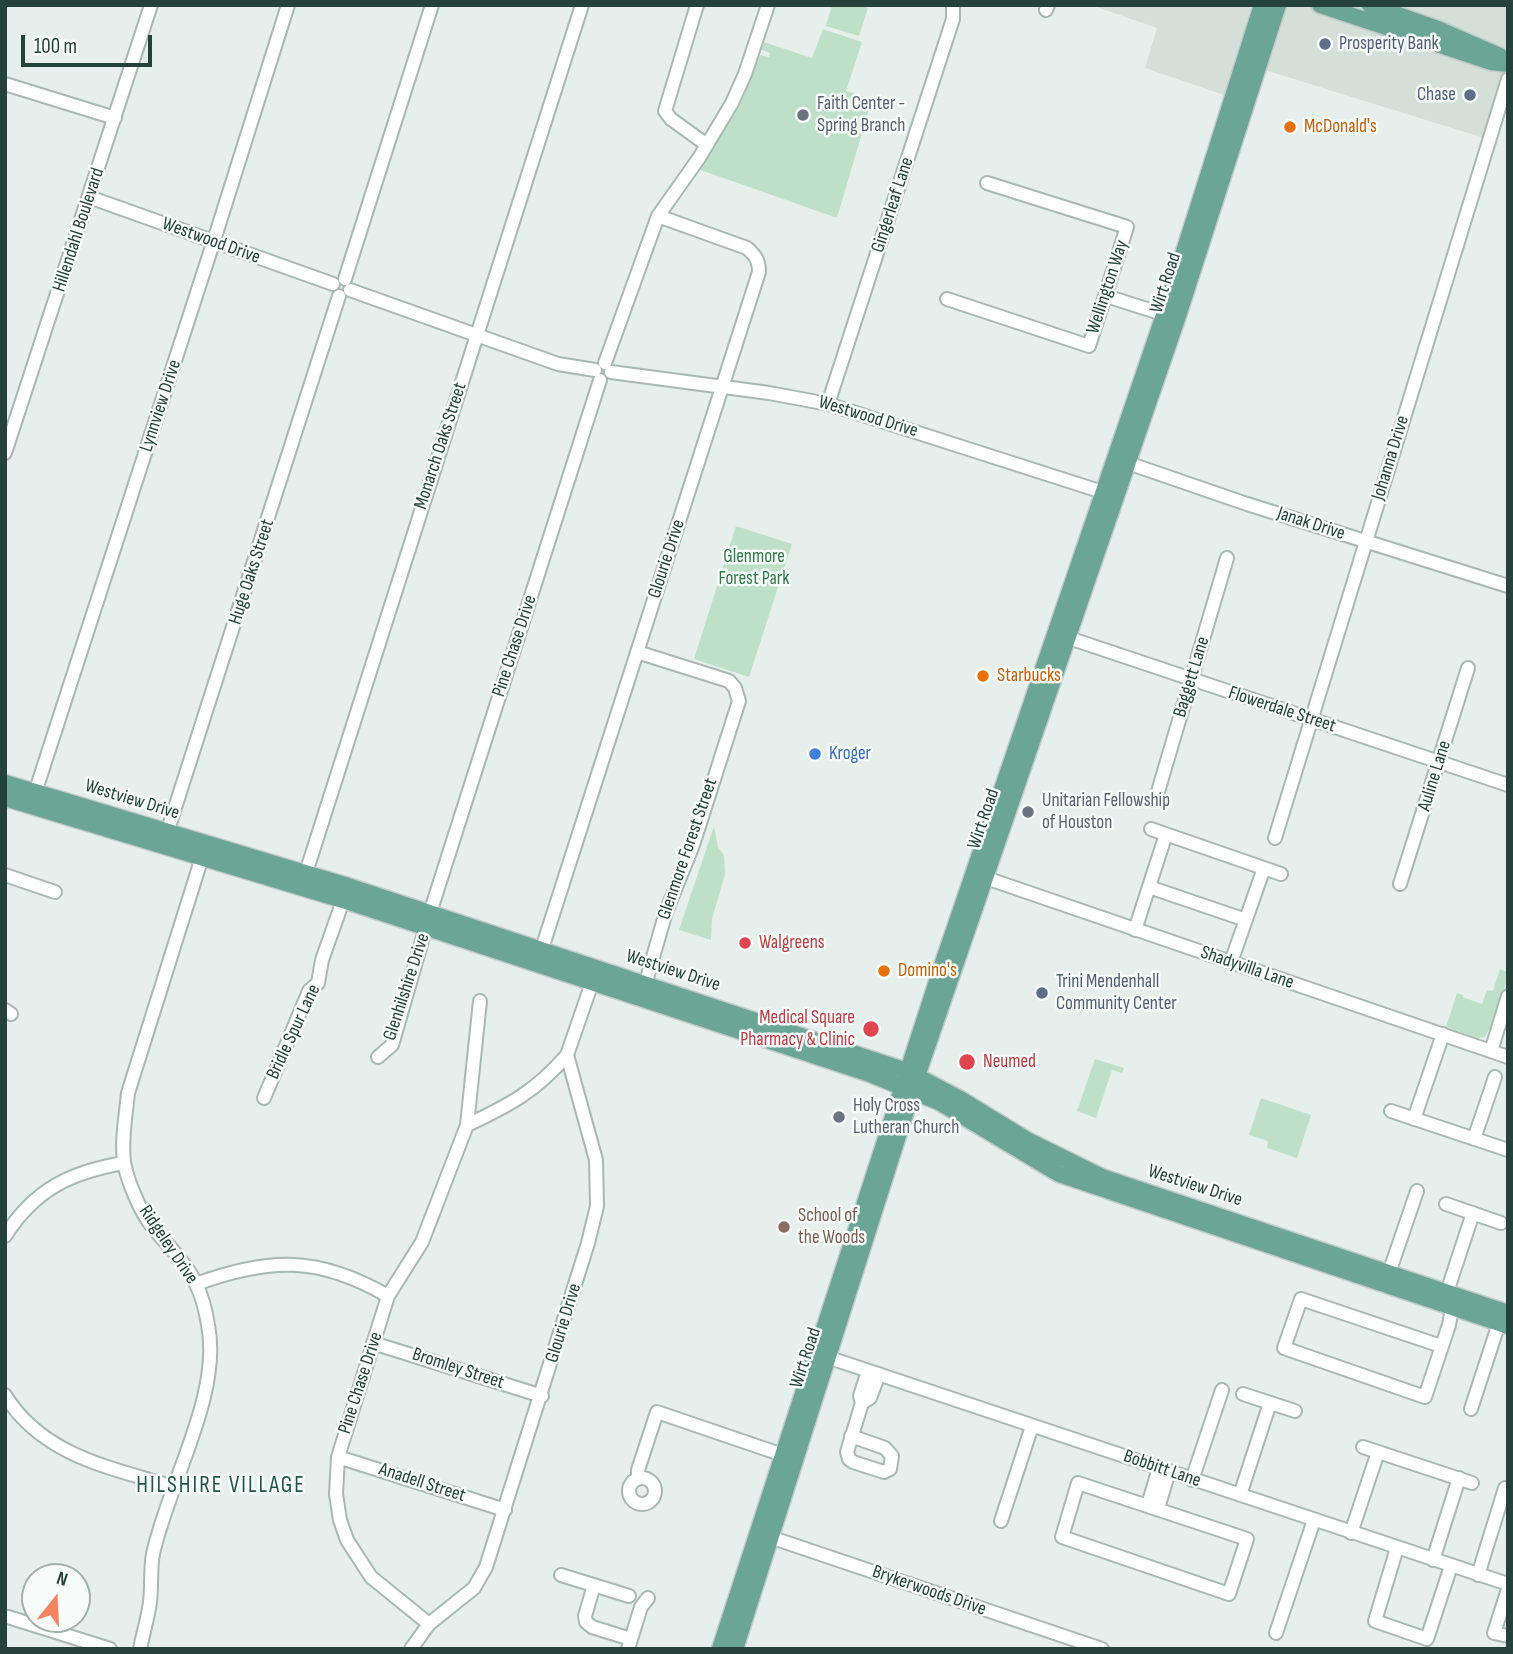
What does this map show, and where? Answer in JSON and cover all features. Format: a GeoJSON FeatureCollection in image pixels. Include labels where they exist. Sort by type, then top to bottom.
{"type":"FeatureCollection","features":[{"type":"Feature","properties":{"kind":"main road","name":"Wirt Road"},"geometry":{"type":"LineString","coordinates":[[910,1081],[986,878],[1062,636],[1171,317],[1222,155],[1262,5]]}},
{"type":"Feature","properties":{"kind":"main road","name":"Wirt Road"},"geometry":{"type":"LineString","coordinates":[[1222,155],[1278,5]]}},
{"type":"Feature","properties":{"kind":"main road"},"geometry":{"type":"LineString","coordinates":[[1320,5],[1491,62],[1508,62]]}},
{"type":"Feature","properties":{"kind":"main road"},"geometry":{"type":"LineString","coordinates":[[1370,5],[1493,51],[1508,62]]}},
{"type":"Feature","properties":{"kind":"main road","name":"Wirt Road"},"geometry":{"type":"LineString","coordinates":[[720,1649],[763,1535],[823,1356],[1010,762],[1062,636]]}},
{"type":"Feature","properties":{"kind":"main road","name":"Westview Drive"},"geometry":{"type":"LineString","coordinates":[[6,793],[345,893],[910,1081],[962,1100],[1025,1147],[1062,1167],[1505,1321]]}},
{"type":"Feature","properties":{"kind":"main road","name":"Westview Drive"},"geometry":{"type":"LineString","coordinates":[[1366,1272],[1389,1273],[1449,1300]]}},
{"type":"Feature","properties":{"kind":"main road","name":"Wirt Road"},"geometry":{"type":"LineString","coordinates":[[735,1649],[763,1535]]}},
{"type":"Feature","properties":{"kind":"street","name":"Hillendahl Boulevard"},"geometry":{"type":"LineString","coordinates":[[5,453],[151,5]]}},
{"type":"Feature","properties":{"kind":"street","name":"Lynnview Drive"},"geometry":{"type":"LineString","coordinates":[[33,799],[288,5]]}},
{"type":"Feature","properties":{"kind":"street","name":"Huge Oaks Street"},"geometry":{"type":"LineString","coordinates":[[165,840],[432,5]]}},
{"type":"Feature","properties":{"kind":"street","name":"Monarch Oaks Street"},"geometry":{"type":"LineString","coordinates":[[303,881],[582,5]]}},
{"type":"Feature","properties":{"kind":"street"},"geometry":{"type":"LineString","coordinates":[[697,5],[665,111],[670,119],[707,145]]}},
{"type":"Feature","properties":{"kind":"street","name":"Pine Chase Drive"},"geometry":{"type":"LineString","coordinates":[[428,920],[603,371],[658,216],[707,145],[740,87],[768,5]]}},
{"type":"Feature","properties":{"kind":"street","name":"Gingerleaf Lane"},"geometry":{"type":"LineString","coordinates":[[828,404],[953,19],[954,5]]}},
{"type":"Feature","properties":{"kind":"street","name":"Johanna Drive"},"geometry":{"type":"LineString","coordinates":[[1275,838],[1508,79]]}},
{"type":"Feature","properties":{"kind":"street"},"geometry":{"type":"LineString","coordinates":[[5,84],[115,118]]}},
{"type":"Feature","properties":{"kind":"street","name":"Wellington Way"},"geometry":{"type":"LineString","coordinates":[[947,299],[1089,346],[1127,227],[987,183]]}},
{"type":"Feature","properties":{"kind":"street","name":"Westwood Drive"},"geometry":{"type":"LineString","coordinates":[[89,197],[558,364],[828,404],[1110,494]]}},
{"type":"Feature","properties":{"kind":"street","name":"Glourie Drive"},"geometry":{"type":"LineString","coordinates":[[539,956],[756,283],[759,263],[747,248],[658,216]]}},
{"type":"Feature","properties":{"kind":"street"},"geometry":{"type":"LineString","coordinates":[[1106,296],[1171,317]]}},
{"type":"Feature","properties":{"kind":"street","name":"Janak Drive"},"geometry":{"type":"LineString","coordinates":[[1122,461],[1508,586]]}},
{"type":"Feature","properties":{"kind":"street","name":"Baggett Lane"},"geometry":{"type":"LineString","coordinates":[[1157,795],[1227,558]]}},
{"type":"Feature","properties":{"kind":"street","name":"Flowerdale Street"},"geometry":{"type":"LineString","coordinates":[[1062,636],[1508,785]]}},
{"type":"Feature","properties":{"kind":"street","name":"Glenmore Forest Street"},"geometry":{"type":"LineString","coordinates":[[637,652],[729,681],[736,688],[739,701],[693,845],[666,912],[643,991]]}},
{"type":"Feature","properties":{"kind":"street","name":"Auline Lane"},"geometry":{"type":"LineString","coordinates":[[1400,884],[1468,668]]}},
{"type":"Feature","properties":{"kind":"street"},"geometry":{"type":"LineString","coordinates":[[1151,829],[1280,874]]}},
{"type":"Feature","properties":{"kind":"street"},"geometry":{"type":"LineString","coordinates":[[1135,930],[1166,834]]}},
{"type":"Feature","properties":{"kind":"street","name":"Ridgeley Drive"},"geometry":{"type":"LineString","coordinates":[[141,1649],[150,1602],[153,1555],[210,1370],[208,1324],[196,1284],[182,1262],[149,1222],[124,1163],[128,1093],[203,851]]}},
{"type":"Feature","properties":{"kind":"street"},"geometry":{"type":"LineString","coordinates":[[1231,962],[1264,867]]}},
{"type":"Feature","properties":{"kind":"street"},"geometry":{"type":"LineString","coordinates":[[5,875],[55,892]]}},
{"type":"Feature","properties":{"kind":"street","name":"Shadyvilla Lane"},"geometry":{"type":"LineString","coordinates":[[986,878],[1508,1057]]}},
{"type":"Feature","properties":{"kind":"street"},"geometry":{"type":"LineString","coordinates":[[1149,887],[1246,920]]}},
{"type":"Feature","properties":{"kind":"street","name":"Bridle Spur Lane"},"geometry":{"type":"LineString","coordinates":[[264,1098],[309,991],[318,983],[322,960],[345,893]]}},
{"type":"Feature","properties":{"kind":"street","name":"Glenhilshire Drive"},"geometry":{"type":"LineString","coordinates":[[378,1057],[392,1045],[428,920]]}},
{"type":"Feature","properties":{"kind":"street"},"geometry":{"type":"LineString","coordinates":[[467,1125],[525,1095],[547,1078],[567,1055],[595,974]]}},
{"type":"Feature","properties":{"kind":"street"},"geometry":{"type":"LineString","coordinates":[[1491,1051],[1508,996]]}},
{"type":"Feature","properties":{"kind":"street","name":"Pine Chase Drive"},"geometry":{"type":"LineString","coordinates":[[429,1624],[371,1577],[347,1540],[340,1520],[336,1494],[338,1457],[388,1296],[422,1242],[467,1125],[480,1001]]}},
{"type":"Feature","properties":{"kind":"street"},"geometry":{"type":"LineString","coordinates":[[1414,1119],[1443,1034]]}},
{"type":"Feature","properties":{"kind":"street","name":"Glourie Drive"},"geometry":{"type":"LineString","coordinates":[[411,1649],[429,1624],[474,1588],[486,1567],[588,1243],[597,1206],[596,1160],[567,1055]]}},
{"type":"Feature","properties":{"kind":"street"},"geometry":{"type":"LineString","coordinates":[[1474,1139],[1495,1077]]}},
{"type":"Feature","properties":{"kind":"street"},"geometry":{"type":"LineString","coordinates":[[1391,1111],[1508,1150]]}},
{"type":"Feature","properties":{"kind":"street"},"geometry":{"type":"LineString","coordinates":[[5,1236],[25,1210],[58,1183],[76,1174],[124,1163]]}},
{"type":"Feature","properties":{"kind":"street"},"geometry":{"type":"LineString","coordinates":[[1389,1273],[1417,1191]]}},
{"type":"Feature","properties":{"kind":"street"},"geometry":{"type":"LineString","coordinates":[[1446,1204],[1501,1223]]}},
{"type":"Feature","properties":{"kind":"street"},"geometry":{"type":"LineString","coordinates":[[1441,1346],[1301,1298],[1284,1348],[1425,1397],[1441,1346],[1449,1300],[1473,1213]]}},
{"type":"Feature","properties":{"kind":"street"},"geometry":{"type":"LineString","coordinates":[[196,1284],[234,1270],[288,1264],[339,1273],[366,1283],[388,1296]]}},
{"type":"Feature","properties":{"kind":"street"},"geometry":{"type":"LineString","coordinates":[[1471,1409],[1505,1321]]}},
{"type":"Feature","properties":{"kind":"street","name":"Bromley Street"},"geometry":{"type":"LineString","coordinates":[[373,1343],[542,1396]]}},
{"type":"Feature","properties":{"kind":"street","name":"Bobbitt Lane"},"geometry":{"type":"LineString","coordinates":[[823,1356],[1508,1586]]}},
{"type":"Feature","properties":{"kind":"street"},"geometry":{"type":"LineString","coordinates":[[851,1436],[862,1404],[870,1398],[873,1373]]}},
{"type":"Feature","properties":{"kind":"street"},"geometry":{"type":"LineString","coordinates":[[1192,1480],[1222,1390]]}},
{"type":"Feature","properties":{"kind":"street"},"geometry":{"type":"LineString","coordinates":[[1243,1394],[1296,1411]]}},
{"type":"Feature","properties":{"kind":"street"},"geometry":{"type":"LineString","coordinates":[[5,1395],[26,1423],[62,1450],[174,1487]]}},
{"type":"Feature","properties":{"kind":"street"},"geometry":{"type":"LineString","coordinates":[[1240,1495],[1270,1402]]}},
{"type":"Feature","properties":{"kind":"street"},"geometry":{"type":"LineString","coordinates":[[638,1479],[638,1470],[657,1412],[789,1456]]}},
{"type":"Feature","properties":{"kind":"street"},"geometry":{"type":"LineString","coordinates":[[1001,1521],[1032,1426]]}},
{"type":"Feature","properties":{"kind":"street"},"geometry":{"type":"LineString","coordinates":[[1363,1447],[1472,1483]]}},
{"type":"Feature","properties":{"kind":"street"},"geometry":{"type":"LineString","coordinates":[[1351,1533],[1378,1452]]}},
{"type":"Feature","properties":{"kind":"street","name":"Anadell Street"},"geometry":{"type":"LineString","coordinates":[[338,1457],[505,1510]]}},
{"type":"Feature","properties":{"kind":"street"},"geometry":{"type":"LineString","coordinates":[[1153,1507],[1164,1470]]}},
{"type":"Feature","properties":{"kind":"street"},"geometry":{"type":"LineString","coordinates":[[1433,1560],[1459,1478]]}},
{"type":"Feature","properties":{"kind":"street"},"geometry":{"type":"LineString","coordinates":[[1078,1483],[1153,1507],[1247,1539],[1229,1594],[1062,1538],[1078,1483]]}},
{"type":"Feature","properties":{"kind":"street"},"geometry":{"type":"LineString","coordinates":[[1478,1575],[1505,1488]]}},
{"type":"Feature","properties":{"kind":"street"},"geometry":{"type":"LineString","coordinates":[[1276,1633],[1314,1520]]}},
{"type":"Feature","properties":{"kind":"street","name":"Brykerwoods Drive"},"geometry":{"type":"LineString","coordinates":[[763,1535],[1102,1649]]}},
{"type":"Feature","properties":{"kind":"street"},"geometry":{"type":"LineString","coordinates":[[1397,1548],[1375,1621],[1427,1639],[1451,1566]]}},
{"type":"Feature","properties":{"kind":"street"},"geometry":{"type":"LineString","coordinates":[[561,1575],[629,1596]]}},
{"type":"Feature","properties":{"kind":"street"},"geometry":{"type":"LineString","coordinates":[[594,1585],[584,1616],[586,1622],[629,1644],[641,1607],[648,1598]]}},
{"type":"Feature","properties":{"kind":"street"},"geometry":{"type":"LineString","coordinates":[[1508,1586],[1494,1633],[1508,1636]]}},
{"type":"Feature","properties":{"kind":"street"},"geometry":{"type":"LineString","coordinates":[[8,1617],[110,1649]]}},
{"type":"Feature","properties":{"kind":"shaded area"},"geometry":{"type":"Polygon","coordinates":[[[1091,5],[1508,5],[1508,68],[1484,138],[1239,62],[1227,96],[1145,68],[1157,28],[1091,5]]]}},
{"type":"Feature","properties":{"kind":"green space"},"geometry":{"type":"Polygon","coordinates":[[[832,5],[860,5],[868,8],[859,36],[826,26],[832,5]]]}},
{"type":"Feature","properties":{"kind":"green space","name":"Faith Center - Spring Branch"},"geometry":{"type":"Polygon","coordinates":[[[823,29],[862,42],[846,91],[872,99],[837,218],[698,169],[740,106],[760,55],[769,57],[770,53],[762,50],[764,42],[812,58],[823,29]]]}},
{"type":"Feature","properties":{"kind":"green space","name":"Glenmore Forest Park"},"geometry":{"type":"Polygon","coordinates":[[[736,526],[792,544],[749,677],[694,659],[736,526]]]}},
{"type":"Feature","properties":{"kind":"green space"},"geometry":{"type":"Polygon","coordinates":[[[714,826],[718,847],[724,855],[725,874],[712,919],[711,940],[679,930],[714,826]]]}},
{"type":"Feature","properties":{"kind":"green space"},"geometry":{"type":"Polygon","coordinates":[[[1500,969],[1507,972],[1508,976],[1492,1030],[1489,1029],[1485,1037],[1478,1038],[1446,1027],[1457,993],[1482,1004],[1487,990],[1493,991],[1500,969]]]}},
{"type":"Feature","properties":{"kind":"green space"},"geometry":{"type":"Polygon","coordinates":[[[1095,1059],[1124,1068],[1122,1073],[1112,1070],[1096,1118],[1077,1111],[1095,1059]]]}},
{"type":"Feature","properties":{"kind":"green space"},"geometry":{"type":"Polygon","coordinates":[[[1261,1098],[1311,1115],[1297,1158],[1267,1148],[1268,1141],[1249,1135],[1261,1098]]]}},
{"type":"Feature","properties":{"kind":"place","name":"Prosperity Bank"},"geometry":{"type":"Point","coordinates":[1325,44]}},
{"type":"Feature","properties":{"kind":"place","name":"Chase"},"geometry":{"type":"Point","coordinates":[1470,95]}},
{"type":"Feature","properties":{"kind":"place","name":"Faith Center - Spring Branch"},"geometry":{"type":"Point","coordinates":[803,115]}},
{"type":"Feature","properties":{"kind":"place","name":"McDonald's"},"geometry":{"type":"Point","coordinates":[1290,127]}},
{"type":"Feature","properties":{"kind":"place","name":"Starbucks"},"geometry":{"type":"Point","coordinates":[983,676]}},
{"type":"Feature","properties":{"kind":"place","name":"Kroger"},"geometry":{"type":"Point","coordinates":[815,754]}},
{"type":"Feature","properties":{"kind":"place","name":"Unitarian Fellowship of Houston"},"geometry":{"type":"Point","coordinates":[1028,812]}},
{"type":"Feature","properties":{"kind":"place","name":"Walgreens"},"geometry":{"type":"Point","coordinates":[745,943]}},
{"type":"Feature","properties":{"kind":"place","name":"Domino's"},"geometry":{"type":"Point","coordinates":[884,971]}},
{"type":"Feature","properties":{"kind":"place","name":"Trini Mendenhall Community Center"},"geometry":{"type":"Point","coordinates":[1042,993]}},
{"type":"Feature","properties":{"kind":"place","name":"Medical Square Pharmacy & Clinic"},"geometry":{"type":"Point","coordinates":[871,1029]}},
{"type":"Feature","properties":{"kind":"place","name":"Neumed"},"geometry":{"type":"Point","coordinates":[967,1062]}},
{"type":"Feature","properties":{"kind":"place","name":"Holy Cross Lutheran Church"},"geometry":{"type":"Point","coordinates":[839,1117]}},
{"type":"Feature","properties":{"kind":"place","name":"School of the Woods"},"geometry":{"type":"Point","coordinates":[784,1227]}},
{"type":"Feature","properties":{"kind":"district","name":"HILSHIRE VILLAGE"},"geometry":{"type":"Point","coordinates":[221,1486]}}]}
